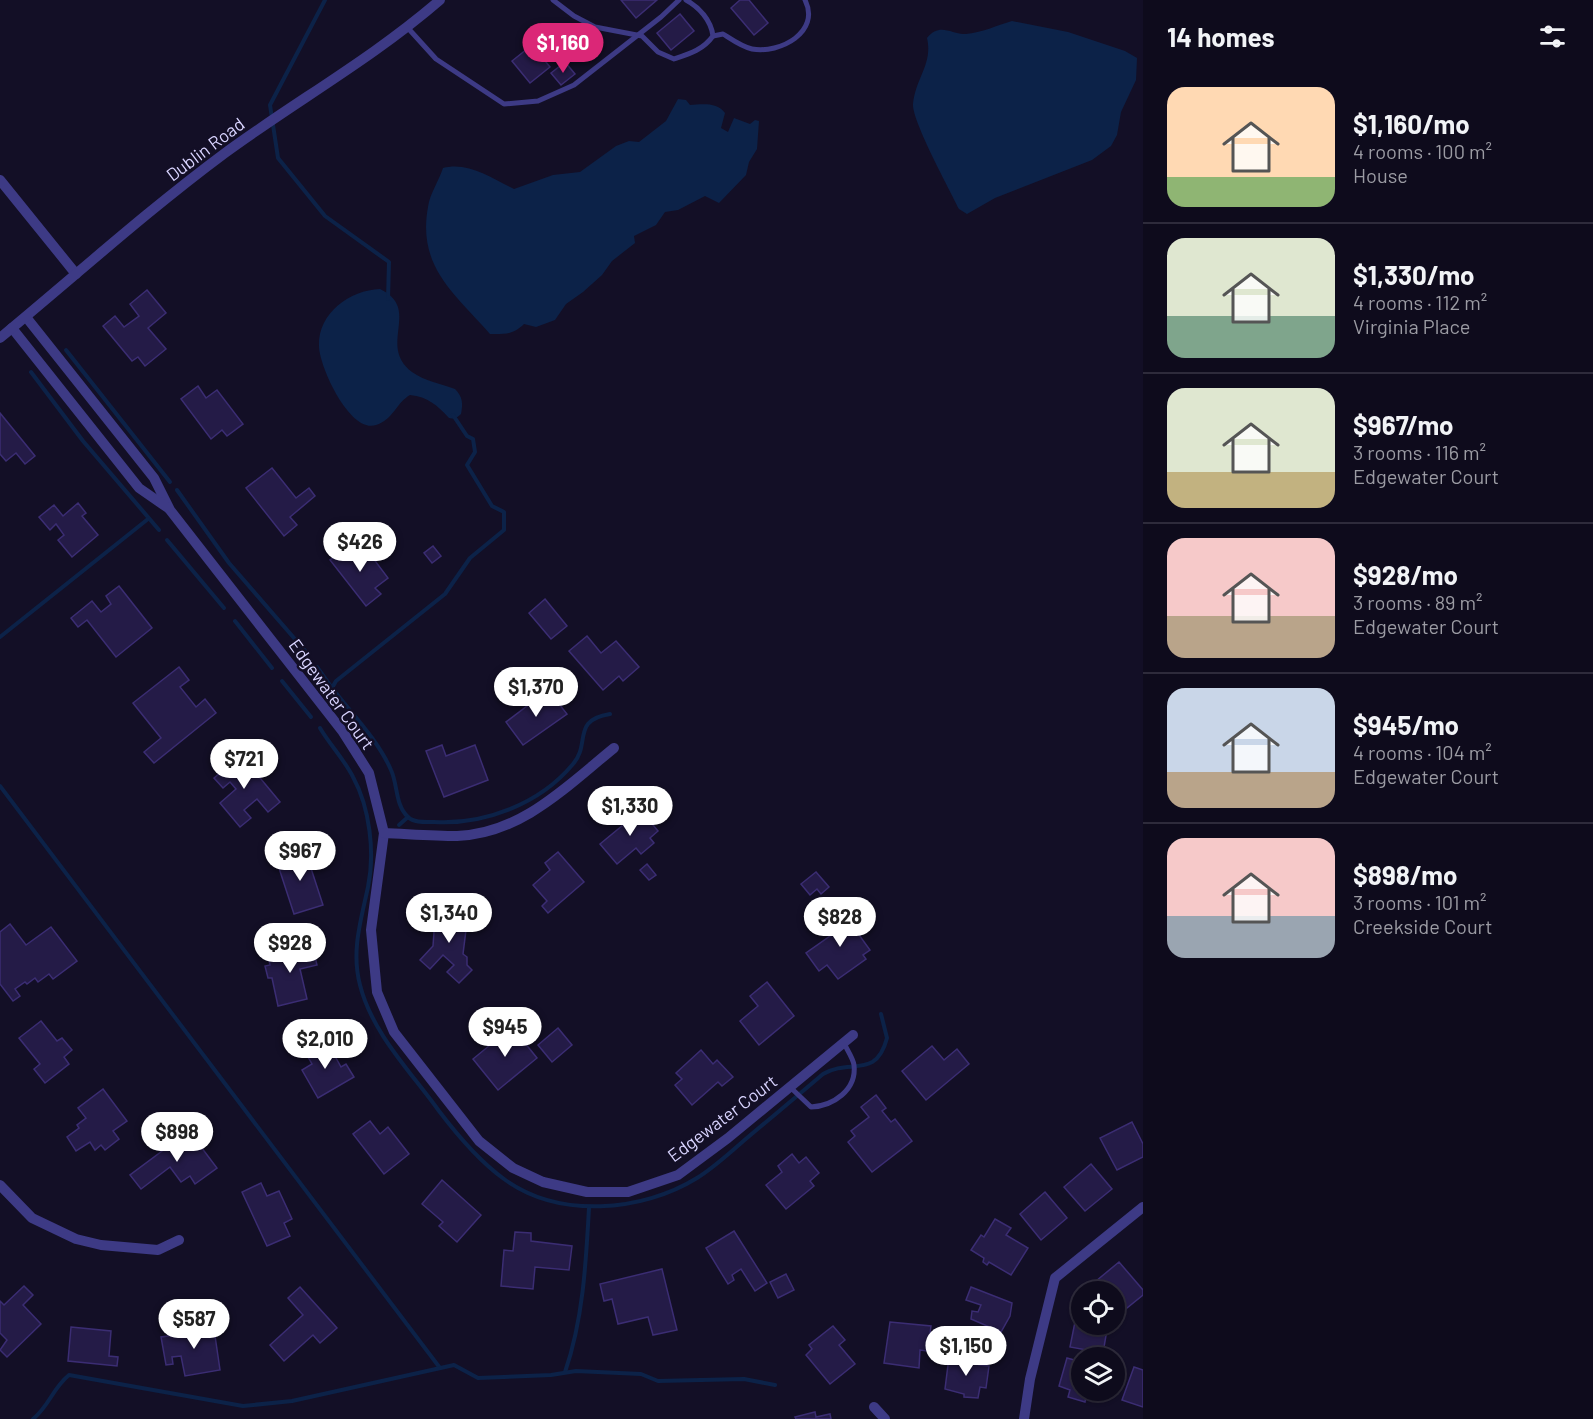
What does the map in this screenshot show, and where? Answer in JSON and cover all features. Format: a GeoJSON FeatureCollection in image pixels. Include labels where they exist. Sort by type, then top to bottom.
{"type":"FeatureCollection","features":[{"type":"Feature","properties":{"kind":"street","name":"Dublin Road"},"geometry":{"type":"LineString","coordinates":[[0,338],[198,174],[260,128],[355,65],[440,0]]}},
{"type":"Feature","properties":{"kind":"street"},"geometry":{"type":"LineString","coordinates":[[0,180],[76,274]]}},
{"type":"Feature","properties":{"kind":"street","name":"Edgewater Court"},"geometry":{"type":"LineString","coordinates":[[26,317],[154,478],[170,510],[343,732],[369,773],[384,833],[382,862],[371,930],[377,992],[394,1032],[479,1141],[513,1168],[543,1182],[587,1192],[628,1192],[678,1174],[793,1090],[853,1035]]}},
{"type":"Feature","properties":{"kind":"street","name":"Edgewater Court"},"geometry":{"type":"LineString","coordinates":[[12,328],[140,488],[170,510]]}},
{"type":"Feature","properties":{"kind":"street"},"geometry":{"type":"LineString","coordinates":[[384,833],[458,836],[495,830],[536,811],[614,748]]}},
{"type":"Feature","properties":{"kind":"street"},"geometry":{"type":"LineString","coordinates":[[0,1185],[32,1218],[76,1239],[101,1245],[158,1250],[179,1240]]}},
{"type":"Feature","properties":{"kind":"street"},"geometry":{"type":"LineString","coordinates":[[1024,1419],[1030,1379],[1054,1278],[1143,1208]]}},
{"type":"Feature","properties":{"kind":"street"},"geometry":{"type":"LineString","coordinates":[[874,1407],[885,1419]]}},
{"type":"Feature","properties":{"kind":"lane"},"geometry":{"type":"LineString","coordinates":[[553,0],[574,16],[595,27],[642,36],[658,52],[674,59],[692,53],[707,44],[713,36],[723,34],[750,49],[766,50],[794,40],[809,23],[810,13],[805,0]]}},
{"type":"Feature","properties":{"kind":"lane"},"geometry":{"type":"LineString","coordinates":[[407,27],[436,59],[504,104],[538,101],[574,85],[679,0]]}},
{"type":"Feature","properties":{"kind":"lane"},"geometry":{"type":"LineString","coordinates":[[686,0],[696,6],[706,18],[713,36]]}},
{"type":"Feature","properties":{"kind":"lane"},"geometry":{"type":"LineString","coordinates":[[696,6],[702,0]]}},
{"type":"Feature","properties":{"kind":"lane"},"geometry":{"type":"LineString","coordinates":[[793,1090],[801,1100],[812,1107],[825,1106],[846,1091],[854,1074],[854,1063],[844,1043]]}},
{"type":"Feature","properties":{"kind":"water"},"geometry":{"type":"Polygon","coordinates":[[[1012,21],[1068,32],[1125,51],[1137,58],[1136,80],[1121,112],[1117,135],[1111,146],[1092,160],[995,198],[967,214],[959,209],[914,113],[915,94],[928,55],[927,38],[932,33],[941,30],[966,34],[1012,21]]]}},
{"type":"Feature","properties":{"kind":"water"},"geometry":{"type":"Polygon","coordinates":[[[678,99],[686,100],[690,105],[709,104],[722,109],[725,113],[721,128],[728,132],[734,118],[750,124],[755,120],[759,121],[757,149],[749,162],[746,175],[719,203],[705,196],[678,210],[665,212],[656,225],[634,236],[635,243],[612,261],[602,275],[583,292],[566,304],[555,320],[536,327],[524,324],[508,333],[490,334],[442,278],[428,247],[426,228],[428,207],[443,168],[452,166],[471,169],[514,189],[553,175],[580,172],[616,146],[629,141],[639,142],[666,121],[678,99]]]}},
{"type":"Feature","properties":{"kind":"water"},"geometry":{"type":"Polygon","coordinates":[[[380,289],[392,297],[398,307],[398,350],[402,362],[417,375],[455,389],[460,395],[462,404],[461,414],[455,419],[449,418],[427,400],[410,395],[382,423],[366,425],[356,419],[338,396],[320,356],[320,334],[324,323],[330,314],[347,299],[369,290],[380,289]]]}},
{"type":"Feature","properties":{"kind":"building"},"geometry":{"type":"Polygon","coordinates":[[[621,0],[657,0],[636,18],[621,0]]]}},
{"type":"Feature","properties":{"kind":"building"},"geometry":{"type":"Polygon","coordinates":[[[740,0],[749,0],[768,23],[754,35],[731,8],[740,0]]]}},
{"type":"Feature","properties":{"kind":"building"},"geometry":{"type":"Polygon","coordinates":[[[680,14],[694,31],[671,50],[657,33],[680,14]]]}},
{"type":"Feature","properties":{"kind":"building"},"geometry":{"type":"Polygon","coordinates":[[[532,45],[550,67],[530,83],[512,61],[532,45]]]}},
{"type":"Feature","properties":{"kind":"building"},"geometry":{"type":"Polygon","coordinates":[[[565,62],[575,74],[561,85],[551,73],[565,62]]]}},
{"type":"Feature","properties":{"kind":"building"},"geometry":{"type":"Polygon","coordinates":[[[147,290],[166,313],[148,328],[166,349],[145,366],[138,357],[132,361],[103,326],[115,316],[124,327],[139,316],[130,304],[147,290]]]}},
{"type":"Feature","properties":{"kind":"building"},"geometry":{"type":"Polygon","coordinates":[[[198,386],[206,398],[217,390],[243,424],[227,436],[222,430],[211,439],[181,399],[198,386]]]}},
{"type":"Feature","properties":{"kind":"building"},"geometry":{"type":"Polygon","coordinates":[[[0,413],[35,456],[25,464],[16,453],[6,461],[0,454],[0,413]]]}},
{"type":"Feature","properties":{"kind":"building"},"geometry":{"type":"Polygon","coordinates":[[[272,468],[296,498],[309,488],[315,496],[290,517],[297,525],[284,536],[246,488],[272,468]]]}},
{"type":"Feature","properties":{"kind":"building"},"geometry":{"type":"Polygon","coordinates":[[[78,503],[86,513],[82,516],[98,535],[72,557],[58,540],[64,535],[56,524],[50,530],[39,517],[54,505],[63,516],[78,503]]]}},
{"type":"Feature","properties":{"kind":"building"},"geometry":{"type":"Polygon","coordinates":[[[349,546],[355,553],[364,546],[388,578],[375,588],[381,594],[366,606],[330,560],[349,546]]]}},
{"type":"Feature","properties":{"kind":"building"},"geometry":{"type":"Polygon","coordinates":[[[433,546],[441,556],[432,563],[424,553],[433,546]]]}},
{"type":"Feature","properties":{"kind":"building"},"geometry":{"type":"Polygon","coordinates":[[[119,586],[152,628],[116,657],[87,620],[78,627],[71,618],[92,601],[101,612],[111,604],[106,596],[119,586]]]}},
{"type":"Feature","properties":{"kind":"building"},"geometry":{"type":"Polygon","coordinates":[[[545,599],[567,626],[551,639],[529,613],[545,599]]]}},
{"type":"Feature","properties":{"kind":"building"},"geometry":{"type":"Polygon","coordinates":[[[587,636],[601,653],[616,641],[639,667],[623,681],[619,676],[603,690],[569,651],[587,636]]]}},
{"type":"Feature","properties":{"kind":"building"},"geometry":{"type":"Polygon","coordinates":[[[179,667],[189,680],[180,687],[196,707],[205,699],[216,713],[154,763],[144,752],[161,738],[133,703],[179,667]]]}},
{"type":"Feature","properties":{"kind":"building"},"geometry":{"type":"Polygon","coordinates":[[[548,690],[567,714],[523,745],[506,722],[548,690]]]}},
{"type":"Feature","properties":{"kind":"building"},"geometry":{"type":"Polygon","coordinates":[[[442,745],[446,756],[475,745],[488,780],[444,797],[426,751],[442,745]]]}},
{"type":"Feature","properties":{"kind":"building"},"geometry":{"type":"Polygon","coordinates":[[[241,755],[280,802],[268,812],[257,799],[244,810],[251,818],[240,827],[220,803],[236,789],[230,782],[223,788],[214,778],[241,755]]]}},
{"type":"Feature","properties":{"kind":"building"},"geometry":{"type":"Polygon","coordinates":[[[638,807],[658,831],[650,838],[654,843],[641,854],[636,848],[617,864],[600,844],[629,820],[627,816],[638,807]]]}},
{"type":"Feature","properties":{"kind":"building"},"geometry":{"type":"Polygon","coordinates":[[[305,850],[323,905],[294,914],[276,859],[305,850]]]}},
{"type":"Feature","properties":{"kind":"building"},"geometry":{"type":"Polygon","coordinates":[[[558,852],[584,882],[548,913],[542,906],[547,901],[533,885],[550,870],[545,863],[558,852]]]}},
{"type":"Feature","properties":{"kind":"building"},"geometry":{"type":"Polygon","coordinates":[[[647,864],[656,875],[649,880],[640,870],[647,864]]]}},
{"type":"Feature","properties":{"kind":"building"},"geometry":{"type":"Polygon","coordinates":[[[816,872],[829,887],[821,894],[817,889],[810,895],[801,884],[816,872]]]}},
{"type":"Feature","properties":{"kind":"building"},"geometry":{"type":"Polygon","coordinates":[[[841,910],[870,950],[863,955],[866,959],[838,979],[827,965],[819,971],[806,953],[837,931],[828,919],[841,910]]]}},
{"type":"Feature","properties":{"kind":"building"},"geometry":{"type":"Polygon","coordinates":[[[442,911],[457,912],[467,922],[463,954],[467,957],[467,965],[472,970],[459,983],[447,972],[454,965],[443,955],[430,969],[420,960],[433,946],[435,918],[442,911]]]}},
{"type":"Feature","properties":{"kind":"building"},"geometry":{"type":"Polygon","coordinates":[[[10,924],[26,945],[51,927],[77,961],[53,979],[49,974],[38,982],[35,978],[27,984],[25,982],[15,989],[20,996],[13,1001],[0,984],[0,932],[10,924]]]}},
{"type":"Feature","properties":{"kind":"building"},"geometry":{"type":"Polygon","coordinates":[[[312,945],[317,965],[300,969],[307,999],[278,1006],[272,978],[268,978],[265,966],[270,965],[268,955],[312,945]]]}},
{"type":"Feature","properties":{"kind":"building"},"geometry":{"type":"Polygon","coordinates":[[[767,982],[794,1016],[759,1045],[740,1021],[758,1006],[750,996],[767,982]]]}},
{"type":"Feature","properties":{"kind":"building"},"geometry":{"type":"Polygon","coordinates":[[[41,1021],[57,1041],[62,1038],[72,1050],[64,1057],[69,1064],[45,1083],[34,1069],[40,1064],[19,1038],[41,1021]]]}},
{"type":"Feature","properties":{"kind":"building"},"geometry":{"type":"Polygon","coordinates":[[[512,1027],[537,1058],[498,1090],[473,1059],[512,1027]]]}},
{"type":"Feature","properties":{"kind":"building"},"geometry":{"type":"Polygon","coordinates":[[[558,1028],[572,1045],[552,1062],[538,1045],[558,1028]]]}},
{"type":"Feature","properties":{"kind":"building"},"geometry":{"type":"Polygon","coordinates":[[[325,1038],[341,1067],[346,1064],[354,1077],[318,1098],[302,1070],[312,1064],[308,1057],[314,1054],[310,1047],[325,1038]]]}},
{"type":"Feature","properties":{"kind":"building"},"geometry":{"type":"Polygon","coordinates":[[[932,1046],[944,1060],[957,1049],[969,1064],[926,1100],[902,1071],[932,1046]]]}},
{"type":"Feature","properties":{"kind":"building"},"geometry":{"type":"Polygon","coordinates":[[[701,1050],[713,1064],[717,1060],[733,1077],[722,1086],[718,1082],[692,1105],[675,1085],[682,1079],[676,1073],[701,1050]]]}},
{"type":"Feature","properties":{"kind":"building"},"geometry":{"type":"Polygon","coordinates":[[[103,1089],[127,1121],[113,1131],[119,1139],[105,1150],[101,1145],[95,1150],[90,1142],[76,1151],[67,1137],[79,1128],[77,1125],[86,1118],[78,1108],[103,1089]]]}},
{"type":"Feature","properties":{"kind":"building"},"geometry":{"type":"Polygon","coordinates":[[[876,1095],[886,1108],[882,1111],[891,1122],[895,1119],[912,1141],[872,1172],[848,1142],[855,1136],[851,1131],[869,1117],[861,1107],[876,1095]]]}},
{"type":"Feature","properties":{"kind":"building"},"geometry":{"type":"Polygon","coordinates":[[[370,1121],[380,1134],[388,1127],[409,1154],[384,1174],[353,1134],[370,1121]]]}},
{"type":"Feature","properties":{"kind":"building"},"geometry":{"type":"Polygon","coordinates":[[[1132,1122],[1143,1144],[1143,1157],[1117,1170],[1100,1138],[1132,1122]]]}},
{"type":"Feature","properties":{"kind":"building"},"geometry":{"type":"Polygon","coordinates":[[[189,1131],[217,1168],[195,1184],[190,1176],[181,1182],[170,1167],[141,1189],[130,1175],[189,1131]]]}},
{"type":"Feature","properties":{"kind":"building"},"geometry":{"type":"Polygon","coordinates":[[[792,1154],[799,1163],[806,1157],[819,1173],[810,1181],[814,1186],[786,1209],[766,1185],[782,1172],[778,1166],[792,1154]]]}},
{"type":"Feature","properties":{"kind":"building"},"geometry":{"type":"Polygon","coordinates":[[[1091,1164],[1112,1189],[1085,1211],[1064,1187],[1091,1164]]]}},
{"type":"Feature","properties":{"kind":"building"},"geometry":{"type":"Polygon","coordinates":[[[442,1180],[481,1215],[457,1242],[439,1226],[443,1222],[422,1204],[442,1180]]]}},
{"type":"Feature","properties":{"kind":"building"},"geometry":{"type":"Polygon","coordinates":[[[261,1183],[267,1196],[279,1191],[292,1219],[284,1223],[290,1236],[267,1246],[242,1192],[261,1183]]]}},
{"type":"Feature","properties":{"kind":"building"},"geometry":{"type":"Polygon","coordinates":[[[1045,1192],[1067,1218],[1041,1240],[1020,1214],[1045,1192]]]}},
{"type":"Feature","properties":{"kind":"building"},"geometry":{"type":"Polygon","coordinates":[[[995,1219],[1011,1228],[1006,1235],[1028,1248],[1011,1275],[989,1262],[987,1265],[983,1262],[984,1258],[971,1250],[981,1235],[984,1237],[995,1219]]]}},
{"type":"Feature","properties":{"kind":"building"},"geometry":{"type":"Polygon","coordinates":[[[734,1231],[767,1283],[755,1291],[741,1269],[732,1275],[734,1280],[728,1284],[706,1248],[734,1231]]]}},
{"type":"Feature","properties":{"kind":"building"},"geometry":{"type":"Polygon","coordinates":[[[515,1232],[531,1233],[531,1241],[572,1246],[569,1270],[535,1267],[533,1289],[501,1286],[504,1250],[513,1251],[515,1232]]]}},
{"type":"Feature","properties":{"kind":"building"},"geometry":{"type":"Polygon","coordinates":[[[1119,1262],[1143,1290],[1143,1295],[1125,1310],[1125,1281],[1096,1281],[1119,1262]]]}},
{"type":"Feature","properties":{"kind":"building"},"geometry":{"type":"Polygon","coordinates":[[[662,1269],[677,1330],[653,1335],[648,1317],[618,1324],[612,1299],[604,1301],[600,1284],[662,1269]]]}},
{"type":"Feature","properties":{"kind":"building"},"geometry":{"type":"Polygon","coordinates":[[[786,1274],[794,1290],[778,1298],[770,1282],[786,1274]]]}},
{"type":"Feature","properties":{"kind":"building"},"geometry":{"type":"Polygon","coordinates":[[[24,1286],[33,1295],[23,1305],[41,1324],[7,1357],[0,1350],[7,1340],[0,1333],[0,1301],[4,1305],[24,1286]]]}},
{"type":"Feature","properties":{"kind":"building"},"geometry":{"type":"Polygon","coordinates":[[[300,1287],[337,1328],[320,1343],[313,1335],[284,1361],[270,1345],[303,1315],[288,1298],[300,1287]]]}},
{"type":"Feature","properties":{"kind":"building"},"geometry":{"type":"Polygon","coordinates":[[[971,1287],[1012,1303],[1010,1316],[1001,1332],[971,1319],[972,1311],[978,1312],[981,1305],[966,1300],[971,1287]]]}},
{"type":"Feature","properties":{"kind":"building"},"geometry":{"type":"Polygon","coordinates":[[[213,1322],[220,1370],[185,1376],[181,1356],[172,1357],[173,1364],[166,1365],[161,1337],[198,1332],[197,1324],[213,1322]]]}},
{"type":"Feature","properties":{"kind":"building"},"geometry":{"type":"Polygon","coordinates":[[[890,1322],[931,1326],[930,1333],[936,1334],[934,1352],[920,1350],[919,1368],[884,1363],[890,1322]]]}},
{"type":"Feature","properties":{"kind":"building"},"geometry":{"type":"Polygon","coordinates":[[[833,1326],[845,1340],[839,1345],[855,1364],[830,1384],[806,1355],[812,1349],[809,1345],[833,1326]]]}},
{"type":"Feature","properties":{"kind":"building"},"geometry":{"type":"Polygon","coordinates":[[[71,1327],[111,1331],[109,1356],[118,1357],[117,1366],[68,1361],[71,1327]]]}},
{"type":"Feature","properties":{"kind":"building"},"geometry":{"type":"Polygon","coordinates":[[[1072,1335],[1106,1335],[1104,1347],[1070,1347],[1072,1335]]]}},
{"type":"Feature","properties":{"kind":"building"},"geometry":{"type":"Polygon","coordinates":[[[949,1357],[989,1366],[986,1388],[980,1387],[978,1398],[964,1397],[964,1394],[945,1389],[949,1357]]]}},
{"type":"Feature","properties":{"kind":"building"},"geometry":{"type":"Polygon","coordinates":[[[1067,1358],[1071,1359],[1071,1398],[1068,1397],[1070,1390],[1059,1386],[1067,1358]]]}},
{"type":"Feature","properties":{"kind":"building"},"geometry":{"type":"Polygon","coordinates":[[[1134,1367],[1143,1370],[1143,1407],[1125,1401],[1125,1392],[1134,1367]]]}},
{"type":"Feature","properties":{"kind":"building"},"geometry":{"type":"Polygon","coordinates":[[[815,1412],[816,1417],[830,1414],[831,1419],[796,1419],[795,1417],[815,1412]]]}},
{"type":"Feature","properties":{"kind":"waterway"},"geometry":{"type":"LineString","coordinates":[[325,0],[270,105],[278,158],[325,216],[389,262],[388,299]]}},
{"type":"Feature","properties":{"kind":"waterway"},"geometry":{"type":"LineString","coordinates":[[66,350],[170,482]]}},
{"type":"Feature","properties":{"kind":"waterway"},"geometry":{"type":"LineString","coordinates":[[31,372],[83,441],[159,530]]}},
{"type":"Feature","properties":{"kind":"waterway"},"geometry":{"type":"LineString","coordinates":[[453,415],[467,436],[473,439],[475,452],[467,465],[492,506],[504,512],[504,530],[470,558],[445,594],[336,681],[332,688],[386,759],[404,812],[410,819],[420,822],[472,820],[491,816],[528,801],[560,778],[573,764],[581,749],[586,727],[590,722],[610,714]]}},
{"type":"Feature","properties":{"kind":"waterway"},"geometry":{"type":"LineString","coordinates":[[177,490],[229,563],[307,653]]}},
{"type":"Feature","properties":{"kind":"waterway"},"geometry":{"type":"LineString","coordinates":[[0,637],[148,519]]}},
{"type":"Feature","properties":{"kind":"waterway"},"geometry":{"type":"LineString","coordinates":[[167,540],[224,608]]}},
{"type":"Feature","properties":{"kind":"waterway"},"geometry":{"type":"LineString","coordinates":[[235,621],[272,668]]}},
{"type":"Feature","properties":{"kind":"waterway"},"geometry":{"type":"LineString","coordinates":[[317,667],[332,688]]}},
{"type":"Feature","properties":{"kind":"waterway"},"geometry":{"type":"LineString","coordinates":[[282,681],[311,717]]}},
{"type":"Feature","properties":{"kind":"waterway"},"geometry":{"type":"LineString","coordinates":[[320,728],[359,789],[370,831],[370,874],[360,924],[356,960],[360,985],[373,1019],[383,1036],[461,1139],[495,1172],[526,1192],[575,1205],[626,1204],[651,1198],[697,1178],[823,1074],[869,1064],[876,1059],[887,1038],[881,1014]]}},
{"type":"Feature","properties":{"kind":"waterway"},"geometry":{"type":"LineString","coordinates":[[0,786],[440,1368]]}},
{"type":"Feature","properties":{"kind":"waterway"},"geometry":{"type":"LineString","coordinates":[[399,825],[408,817]]}},
{"type":"Feature","properties":{"kind":"waterway"},"geometry":{"type":"LineString","coordinates":[[565,1372],[580,1312],[589,1208]]}},
{"type":"Feature","properties":{"kind":"waterway"},"geometry":{"type":"LineString","coordinates":[[33,1419],[69,1375],[243,1406],[292,1401],[454,1365],[478,1378],[551,1375],[576,1371],[641,1374],[658,1381],[744,1379],[775,1385]]}}]}
